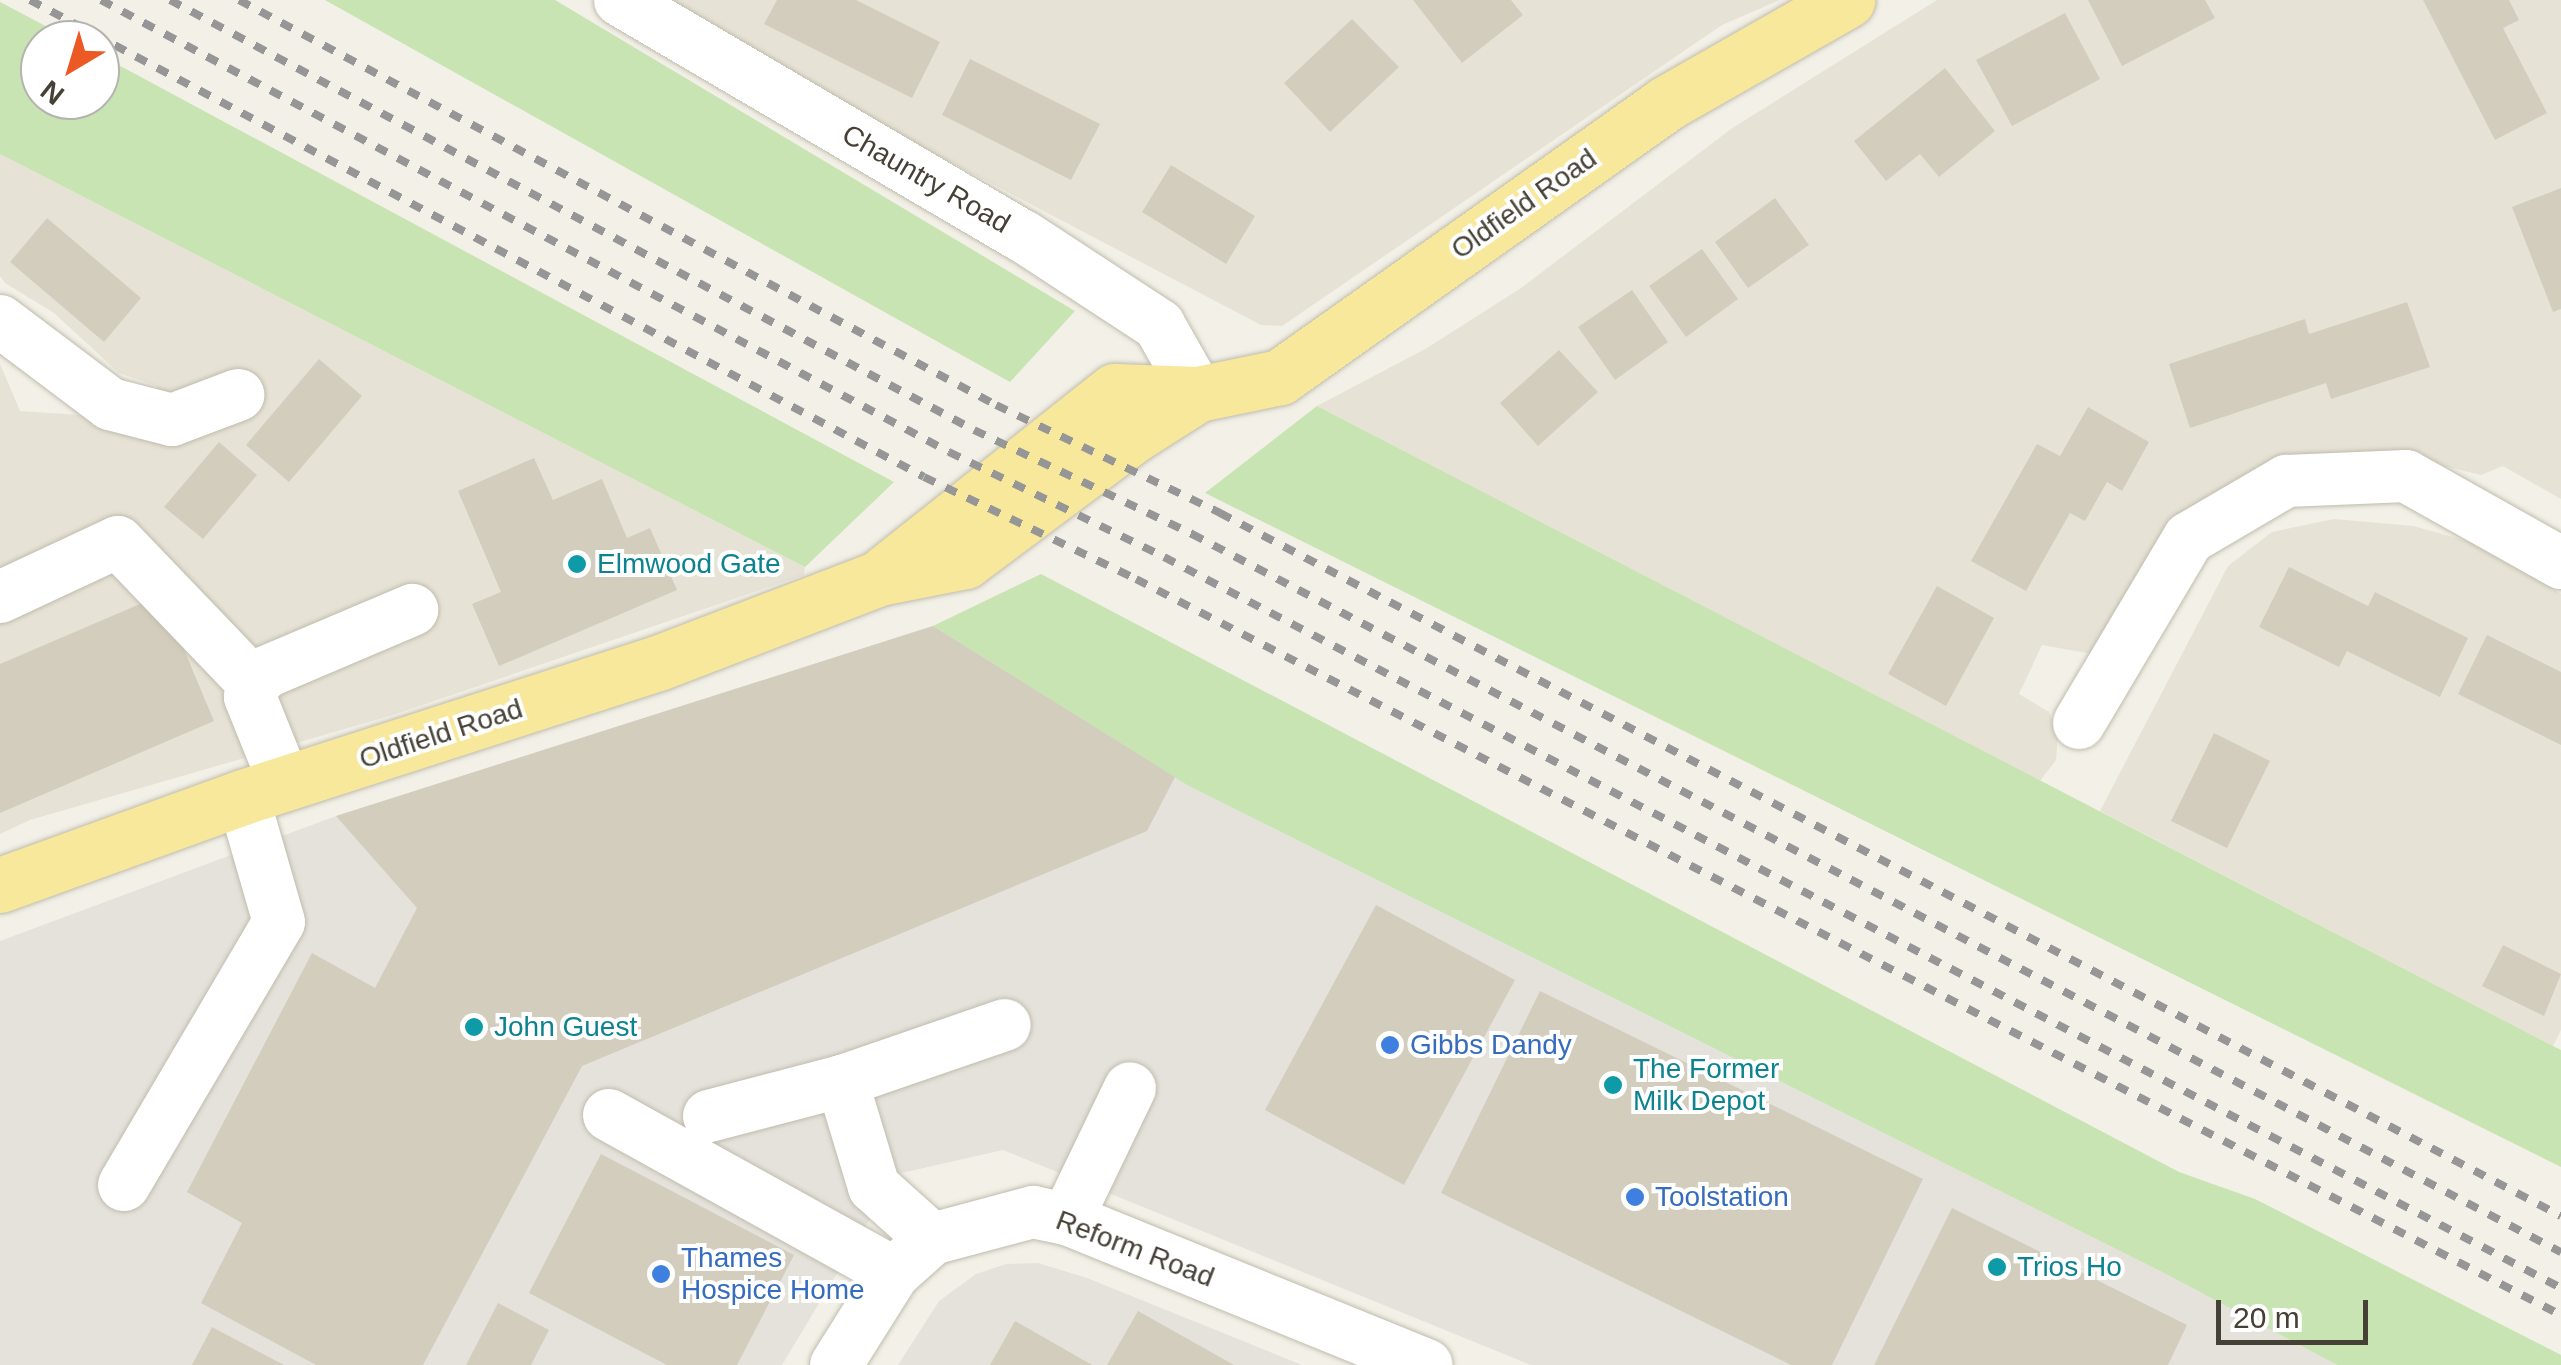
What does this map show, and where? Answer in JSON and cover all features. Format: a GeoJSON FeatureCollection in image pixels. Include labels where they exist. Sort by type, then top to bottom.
{"type":"FeatureCollection","features":[{"type":"Feature","properties":{"kind":"main road","name":"Oldfield Road"},"geometry":{"type":"LineString","coordinates":[[0,885],[264,791],[658,663],[879,578],[1115,391],[1198,394],[1280,377],[1666,104],[1847,0]]}},
{"type":"Feature","properties":{"kind":"street","name":"Chauntry Road"},"geometry":{"type":"LineString","coordinates":[[620,0],[1023,236],[1158,324],[1198,394]]}},
{"type":"Feature","properties":{"kind":"street"},"geometry":{"type":"LineString","coordinates":[[0,321],[110,404],[172,420],[238,396]]}},
{"type":"Feature","properties":{"kind":"street"},"geometry":{"type":"LineString","coordinates":[[2079,723],[2190,538],[2286,480],[2406,476],[2561,563]]}},
{"type":"Feature","properties":{"kind":"street"},"geometry":{"type":"LineString","coordinates":[[0,597],[118,542],[254,684]]}},
{"type":"Feature","properties":{"kind":"street"},"geometry":{"type":"LineString","coordinates":[[124,1186],[279,922],[250,696],[254,684],[266,672],[412,610]]}},
{"type":"Feature","properties":{"kind":"street"},"geometry":{"type":"LineString","coordinates":[[709,1116],[842,1081],[1004,1025]]}},
{"type":"Feature","properties":{"kind":"street"},"geometry":{"type":"LineString","coordinates":[[842,1081],[874,1187],[932,1239]]}},
{"type":"Feature","properties":{"kind":"street"},"geometry":{"type":"LineString","coordinates":[[1068,1219],[1130,1088]]}},
{"type":"Feature","properties":{"kind":"street"},"geometry":{"type":"LineString","coordinates":[[610,1115],[894,1273]]}},
{"type":"Feature","properties":{"kind":"street","name":"Reform Road"},"geometry":{"type":"LineString","coordinates":[[836,1365],[894,1273],[932,1239],[1033,1212],[1068,1219],[1426,1365]]}},
{"type":"Feature","properties":{"kind":"shaded area"},"geometry":{"type":"Polygon","coordinates":[[[641,0],[1780,0],[1722,25],[1282,326],[1261,325],[641,0]]]}},
{"type":"Feature","properties":{"kind":"shaded area"},"geometry":{"type":"Polygon","coordinates":[[[1937,0],[2561,0],[2561,499],[2503,466],[2481,475],[2410,458],[2296,460],[2092,654],[2042,645],[2019,694],[2049,712],[2058,733],[2056,760],[2040,781],[1317,406],[1427,348],[1521,288],[1731,129],[1937,0]]]}},
{"type":"Feature","properties":{"kind":"shaded area"},"geometry":{"type":"Polygon","coordinates":[[[0,154],[805,567],[804,575],[393,715],[30,820],[0,834],[0,364],[20,411],[184,422],[156,386],[119,373],[54,313],[0,276],[0,154]]]}},
{"type":"Feature","properties":{"kind":"shaded area"},"geometry":{"type":"Polygon","coordinates":[[[2334,519],[2413,526],[2482,545],[2561,594],[2561,1030],[2553,1046],[2100,811],[2228,566],[2272,532],[2334,519]]]}},
{"type":"Feature","properties":{"kind":"shaded area"},"geometry":{"type":"Polygon","coordinates":[[[933,626],[1187,785],[2166,1274],[2337,1365],[1531,1365],[1003,1150],[897,1174],[782,1365],[0,1365],[0,941],[336,816],[933,626]]]}},
{"type":"Feature","properties":{"kind":"shaded area"},"geometry":{"type":"Polygon","coordinates":[[[1038,1263],[1087,1278],[1302,1365],[898,1365],[939,1301],[976,1274],[1006,1264],[1038,1263]]]}},
{"type":"Feature","properties":{"kind":"green space"},"geometry":{"type":"Polygon","coordinates":[[[325,0],[555,0],[1075,311],[1010,382],[325,0]]]}},
{"type":"Feature","properties":{"kind":"green space"},"geometry":{"type":"Polygon","coordinates":[[[0,2],[34,20],[20,20],[20,120],[120,120],[120,66],[894,482],[805,567],[0,154],[0,2]]]}},
{"type":"Feature","properties":{"kind":"green space"},"geometry":{"type":"Polygon","coordinates":[[[1317,406],[2561,1050],[2561,1167],[1205,493],[1317,406]]]}},
{"type":"Feature","properties":{"kind":"green space"},"geometry":{"type":"Polygon","coordinates":[[[1041,574],[2179,1172],[2255,1199],[2561,1355],[2561,1365],[2337,1365],[2166,1274],[1187,785],[933,626],[1041,574]]]}},
{"type":"Feature","properties":{"kind":"building"},"geometry":{"type":"Polygon","coordinates":[[[777,0],[856,0],[940,42],[912,98],[764,24],[777,0]]]}},
{"type":"Feature","properties":{"kind":"building"},"geometry":{"type":"Polygon","coordinates":[[[1413,0],[1511,0],[1523,15],[1462,63],[1413,0]]]}},
{"type":"Feature","properties":{"kind":"building"},"geometry":{"type":"Polygon","coordinates":[[[2088,0],[2205,0],[2215,18],[2122,66],[2088,0]]]}},
{"type":"Feature","properties":{"kind":"building"},"geometry":{"type":"Polygon","coordinates":[[[2423,0],[2509,0],[2519,20],[2503,28],[2547,113],[2495,140],[2423,0]]]}},
{"type":"Feature","properties":{"kind":"building"},"geometry":{"type":"Polygon","coordinates":[[[2065,13],[2100,79],[2012,126],[1976,60],[2065,13]]]}},
{"type":"Feature","properties":{"kind":"building"},"geometry":{"type":"Polygon","coordinates":[[[1352,19],[1399,67],[1330,132],[1284,83],[1352,19]]]}},
{"type":"Feature","properties":{"kind":"building"},"geometry":{"type":"Polygon","coordinates":[[[970,59],[1100,124],[1071,180],[942,115],[970,59]]]}},
{"type":"Feature","properties":{"kind":"building"},"geometry":{"type":"Polygon","coordinates":[[[1945,68],[1995,131],[1939,177],[1920,154],[1886,181],[1854,141],[1945,68]]]}},
{"type":"Feature","properties":{"kind":"building"},"geometry":{"type":"Polygon","coordinates":[[[1171,165],[1255,216],[1226,264],[1142,212],[1171,165]]]}},
{"type":"Feature","properties":{"kind":"building"},"geometry":{"type":"Polygon","coordinates":[[[2561,188],[2561,309],[2553,312],[2512,207],[2561,188]]]}},
{"type":"Feature","properties":{"kind":"building"},"geometry":{"type":"Polygon","coordinates":[[[1775,198],[1809,245],[1748,288],[1715,242],[1775,198]]]}},
{"type":"Feature","properties":{"kind":"building"},"geometry":{"type":"Polygon","coordinates":[[[47,218],[141,298],[104,342],[10,262],[47,218]]]}},
{"type":"Feature","properties":{"kind":"building"},"geometry":{"type":"Polygon","coordinates":[[[1702,249],[1738,299],[1686,337],[1649,286],[1702,249]]]}},
{"type":"Feature","properties":{"kind":"building"},"geometry":{"type":"Polygon","coordinates":[[[1632,290],[1668,342],[1615,380],[1578,327],[1632,290]]]}},
{"type":"Feature","properties":{"kind":"building"},"geometry":{"type":"Polygon","coordinates":[[[2407,302],[2430,367],[2331,399],[2326,383],[2190,428],[2169,364],[2305,319],[2309,334],[2407,302]]]}},
{"type":"Feature","properties":{"kind":"building"},"geometry":{"type":"Polygon","coordinates":[[[1559,350],[1598,392],[1538,446],[1500,403],[1559,350]]]}},
{"type":"Feature","properties":{"kind":"building"},"geometry":{"type":"Polygon","coordinates":[[[319,359],[362,396],[289,482],[246,445],[319,359]]]}},
{"type":"Feature","properties":{"kind":"building"},"geometry":{"type":"Polygon","coordinates":[[[2088,407],[2149,442],[2122,491],[2107,482],[2085,521],[2070,513],[2026,591],[1971,561],[2037,444],[2060,456],[2088,407]]]}},
{"type":"Feature","properties":{"kind":"building"},"geometry":{"type":"Polygon","coordinates":[[[219,442],[257,475],[203,539],[164,507],[219,442]]]}},
{"type":"Feature","properties":{"kind":"building","name":"Elmwood Gate"},"geometry":{"type":"Polygon","coordinates":[[[534,458],[553,500],[602,479],[627,538],[650,528],[677,590],[499,666],[472,604],[501,592],[458,491],[534,458]]]}},
{"type":"Feature","properties":{"kind":"building"},"geometry":{"type":"Polygon","coordinates":[[[2289,567],[2368,606],[2375,592],[2468,638],[2440,697],[2347,651],[2339,667],[2259,627],[2289,567]]]}},
{"type":"Feature","properties":{"kind":"building"},"geometry":{"type":"Polygon","coordinates":[[[1937,586],[1994,618],[1946,706],[1888,674],[1937,586]]]}},
{"type":"Feature","properties":{"kind":"building"},"geometry":{"type":"Polygon","coordinates":[[[161,595],[214,721],[0,813],[0,664],[161,595]]]}},
{"type":"Feature","properties":{"kind":"building","name":"John Guest"},"geometry":{"type":"Polygon","coordinates":[[[933,626],[1175,777],[1147,831],[582,1066],[423,1365],[316,1365],[201,1303],[242,1223],[187,1192],[312,953],[375,988],[417,908],[336,816],[933,626]]]}},
{"type":"Feature","properties":{"kind":"building"},"geometry":{"type":"Polygon","coordinates":[[[2487,635],[2561,672],[2561,745],[2458,694],[2487,635]]]}},
{"type":"Feature","properties":{"kind":"building"},"geometry":{"type":"Polygon","coordinates":[[[2214,733],[2270,761],[2227,848],[2171,821],[2214,733]]]}},
{"type":"Feature","properties":{"kind":"building","name":"Gibbs Dandy"},"geometry":{"type":"Polygon","coordinates":[[[1376,905],[1515,980],[1404,1185],[1265,1110],[1376,905]]]}},
{"type":"Feature","properties":{"kind":"building"},"geometry":{"type":"Polygon","coordinates":[[[2503,945],[2561,974],[2544,1016],[2482,986],[2503,945]]]}},
{"type":"Feature","properties":{"kind":"building","name":"The Former Milk Depot"},"geometry":{"type":"Polygon","coordinates":[[[1540,991],[1923,1179],[1832,1365],[1791,1365],[1441,1193],[1540,991]]]}},
{"type":"Feature","properties":{"kind":"building","name":"Thames Hospice Home"},"geometry":{"type":"Polygon","coordinates":[[[601,1154],[794,1255],[737,1365],[667,1365],[529,1293],[601,1154]]]}},
{"type":"Feature","properties":{"kind":"building","name":"Trios Ho"},"geometry":{"type":"Polygon","coordinates":[[[1952,1208],[2187,1325],[2168,1365],[1874,1365],[1952,1208]]]}},
{"type":"Feature","properties":{"kind":"building"},"geometry":{"type":"Polygon","coordinates":[[[498,1303],[549,1330],[531,1365],[466,1365],[498,1303]]]}},
{"type":"Feature","properties":{"kind":"building"},"geometry":{"type":"Polygon","coordinates":[[[1138,1311],[1234,1365],[1107,1365],[1138,1311]]]}},
{"type":"Feature","properties":{"kind":"building"},"geometry":{"type":"Polygon","coordinates":[[[1015,1321],[1092,1365],[990,1365],[1015,1321]]]}},
{"type":"Feature","properties":{"kind":"building"},"geometry":{"type":"Polygon","coordinates":[[[212,1327],[284,1365],[192,1365],[212,1327]]]}},
{"type":"Feature","properties":{"kind":"railway"},"geometry":{"type":"LineString","coordinates":[[30,0],[924,477],[1136,579],[2561,1315]]}},
{"type":"Feature","properties":{"kind":"railway"},"geometry":{"type":"LineString","coordinates":[[101,0],[949,452],[1164,557],[2561,1288]]}},
{"type":"Feature","properties":{"kind":"railway"},"geometry":{"type":"LineString","coordinates":[[170,0],[974,430],[1192,534],[2561,1252]]}},
{"type":"Feature","properties":{"kind":"railway"},"geometry":{"type":"LineString","coordinates":[[239,0],[996,405],[1220,513],[2561,1216]]}},
{"type":"Feature","properties":{"kind":"place","name":"Elmwood Gate"},"geometry":{"type":"Point","coordinates":[577,564]}},
{"type":"Feature","properties":{"kind":"place","name":"John Guest"},"geometry":{"type":"Point","coordinates":[474,1027]}},
{"type":"Feature","properties":{"kind":"place","name":"Gibbs Dandy"},"geometry":{"type":"Point","coordinates":[1390,1045]}},
{"type":"Feature","properties":{"kind":"place","name":"The Former Milk Depot"},"geometry":{"type":"Point","coordinates":[1613,1085]}},
{"type":"Feature","properties":{"kind":"place","name":"Toolstation"},"geometry":{"type":"Point","coordinates":[1635,1197]}},
{"type":"Feature","properties":{"kind":"place","name":"Trios Ho"},"geometry":{"type":"Point","coordinates":[1997,1267]}},
{"type":"Feature","properties":{"kind":"place","name":"Thames Hospice Home"},"geometry":{"type":"Point","coordinates":[661,1274]}}]}
